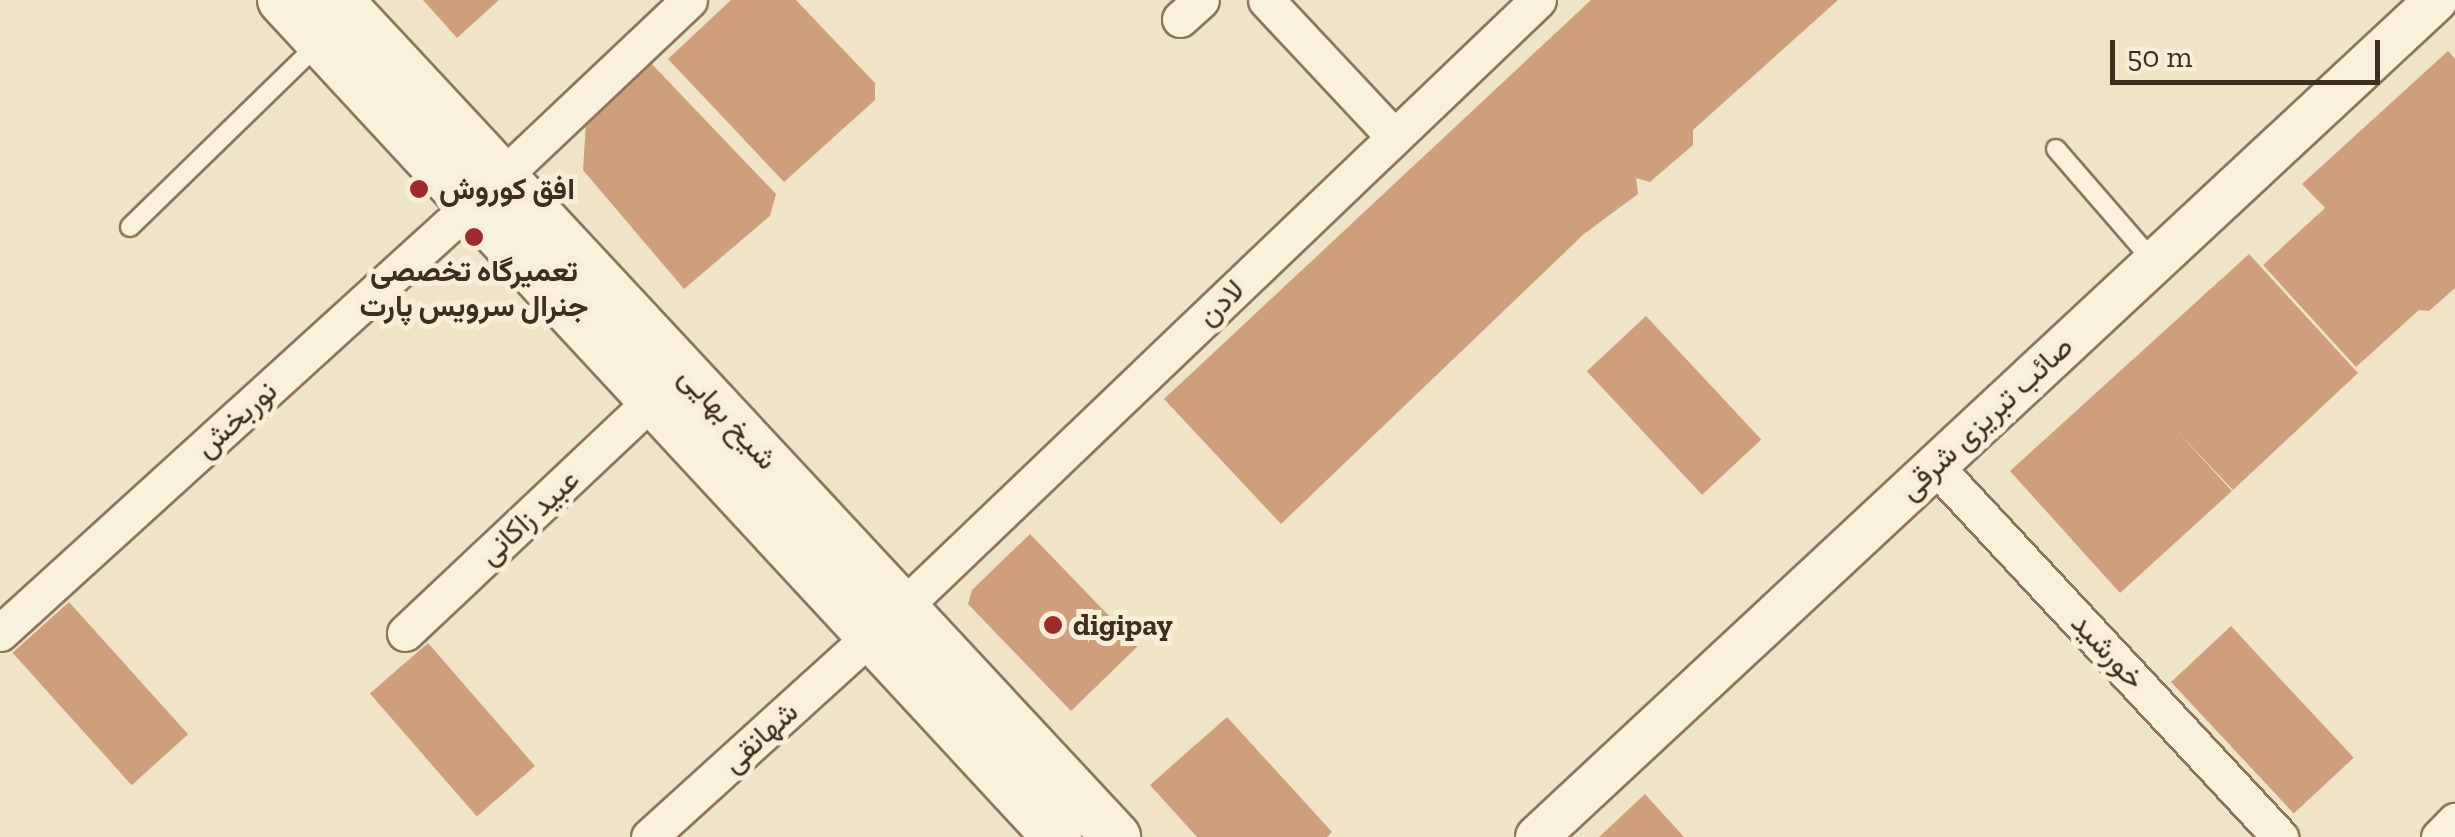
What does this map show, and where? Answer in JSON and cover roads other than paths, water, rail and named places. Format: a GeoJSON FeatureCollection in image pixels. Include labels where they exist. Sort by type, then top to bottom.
{"type":"FeatureCollection","features":[{"type":"Feature","properties":{"kind":"main road","name":"شیخ بهایی"},"geometry":{"type":"LineString","coordinates":[[282,0],[330,21],[888,621],[1057,837]]}},
{"type":"Feature","properties":{"kind":"main road","name":"شیخ بهایی"},"geometry":{"type":"LineString","coordinates":[[487,190],[652,400],[1116,837]]}},
{"type":"Feature","properties":{"kind":"street","name":"نوربخش"},"geometry":{"type":"LineString","coordinates":[[0,633],[487,190],[689,0]]}},
{"type":"Feature","properties":{"kind":"street"},"geometry":{"type":"LineString","coordinates":[[1266,0],[1394,137]]}},
{"type":"Feature","properties":{"kind":"street","name":"لادن"},"geometry":{"type":"LineString","coordinates":[[888,621],[1538,0]]}},
{"type":"Feature","properties":{"kind":"street","name":"صائب تبریزی شرقی"},"geometry":{"type":"LineString","coordinates":[[1537,837],[2436,0]]}},
{"type":"Feature","properties":{"kind":"street","name":"عبید زاکانی"},"geometry":{"type":"LineString","coordinates":[[404,633],[652,400]]}},
{"type":"Feature","properties":{"kind":"street","name":"خورشید"},"geometry":{"type":"LineString","coordinates":[[1935,466],[2280,837]]}},
{"type":"Feature","properties":{"kind":"street","name":"شهانقی"},"geometry":{"type":"LineString","coordinates":[[650,837],[888,621]]}},
{"type":"Feature","properties":{"kind":"street"},"geometry":{"type":"LineString","coordinates":[[2438,837],[2455,822]]}},
{"type":"Feature","properties":{"kind":"lane"},"geometry":{"type":"LineString","coordinates":[[130,226],[330,21]]}},
{"type":"Feature","properties":{"kind":"lane"},"geometry":{"type":"LineString","coordinates":[[2056,149],[2154,262]]}},
{"type":"Feature","properties":{"kind":"place","name":"افق کوروش"},"geometry":{"type":"Point","coordinates":[419,189]}},
{"type":"Feature","properties":{"kind":"place","name":"تعمیرگاه تخصصی جنرال سرویس پارت"},"geometry":{"type":"Point","coordinates":[474,237]}},
{"type":"Feature","properties":{"kind":"place","name":"digipay"},"geometry":{"type":"Point","coordinates":[1053,625]}}]}
